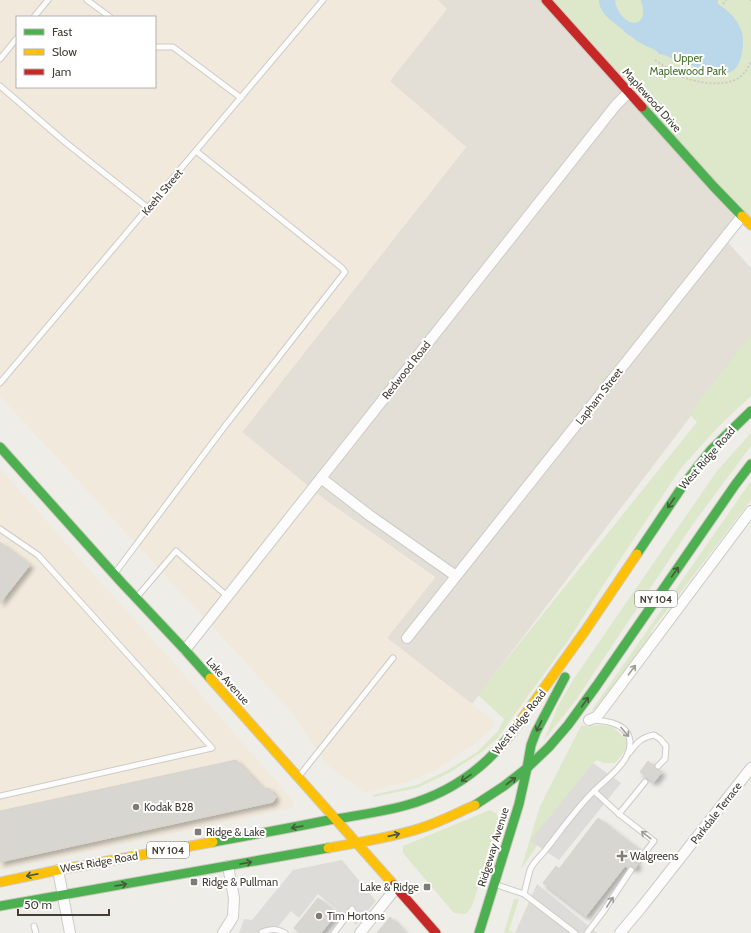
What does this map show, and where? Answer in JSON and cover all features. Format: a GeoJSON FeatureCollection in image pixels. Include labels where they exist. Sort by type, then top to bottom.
{"type":"FeatureCollection","features":[{"type":"Feature","properties":{"kind":"main road","name":"Maplewood Drive"},"geometry":{"type":"LineString","coordinates":[[546,0],[718,192],[751,225]]}},
{"type":"Feature","properties":{"kind":"main road","name":"West Ridge Road"},"geometry":{"type":"LineString","coordinates":[[0,882],[392,809],[421,801],[440,793],[457,783],[482,766],[502,747],[585,631],[671,502],[697,467],[727,434],[751,411]]}},
{"type":"Feature","properties":{"kind":"main road","name":"Lake Avenue"},"geometry":{"type":"LineString","coordinates":[[0,447],[114,574],[185,650],[436,933]]}},
{"type":"Feature","properties":{"kind":"main road","name":"NY 104"},"geometry":{"type":"LineString","coordinates":[[0,906],[356,843],[422,828],[469,808],[508,783],[527,768],[543,754],[561,734],[751,464]]}},
{"type":"Feature","properties":{"kind":"main road","name":"Ridgeway Avenue"},"geometry":{"type":"LineString","coordinates":[[479,933],[519,804],[531,745],[536,732],[569,668],[611,593]]}},
{"type":"Feature","properties":{"kind":"main road"},"geometry":{"type":"LineString","coordinates":[[561,734],[575,724],[589,720]]}},
{"type":"Feature","properties":{"kind":"street","name":"Redwood Road"},"geometry":{"type":"LineString","coordinates":[[185,650],[616,105],[629,92]]}},
{"type":"Feature","properties":{"kind":"street","name":"Lapham Street"},"geometry":{"type":"LineString","coordinates":[[407,638],[742,216]]}},
{"type":"Feature","properties":{"kind":"street"},"geometry":{"type":"LineString","coordinates":[[321,478],[369,515],[456,576]]}},
{"type":"Feature","properties":{"kind":"street"},"geometry":{"type":"LineString","coordinates":[[589,720],[599,714],[751,512]]}},
{"type":"Feature","properties":{"kind":"street","name":"Parkdale Terrace"},"geometry":{"type":"LineString","coordinates":[[620,933],[751,768]]}},
{"type":"Feature","properties":{"kind":"street"},"geometry":{"type":"LineString","coordinates":[[223,933],[233,917],[234,898],[228,866]]}},
{"type":"Feature","properties":{"kind":"street"},"geometry":{"type":"LineString","coordinates":[[58,870],[70,933]]}},
{"type":"Feature","properties":{"kind":"street"},"geometry":{"type":"LineString","coordinates":[[360,933],[396,888]]}},
{"type":"Feature","properties":{"kind":"lane"},"geometry":{"type":"LineString","coordinates":[[35,16],[48,0]]}},
{"type":"Feature","properties":{"kind":"lane"},"geometry":{"type":"LineString","coordinates":[[87,0],[109,16]]}},
{"type":"Feature","properties":{"kind":"lane","name":"Keehl Street"},"geometry":{"type":"LineString","coordinates":[[0,383],[323,0]]}},
{"type":"Feature","properties":{"kind":"lane"},"geometry":{"type":"LineString","coordinates":[[0,59],[16,39]]}},
{"type":"Feature","properties":{"kind":"lane"},"geometry":{"type":"LineString","coordinates":[[156,47],[173,47],[241,98]]}},
{"type":"Feature","properties":{"kind":"lane"},"geometry":{"type":"LineString","coordinates":[[0,86],[65,142],[148,208]]}},
{"type":"Feature","properties":{"kind":"lane"},"geometry":{"type":"LineString","coordinates":[[114,574],[225,426],[345,272],[342,268],[196,151]]}},
{"type":"Feature","properties":{"kind":"lane"},"geometry":{"type":"LineString","coordinates":[[0,529],[38,555],[212,748],[0,796]]}},
{"type":"Feature","properties":{"kind":"lane"},"geometry":{"type":"LineString","coordinates":[[136,598],[176,551],[227,596]]}},
{"type":"Feature","properties":{"kind":"lane"},"geometry":{"type":"LineString","coordinates":[[298,778],[392,658]]}},
{"type":"Feature","properties":{"kind":"lane"},"geometry":{"type":"LineString","coordinates":[[589,720],[602,720],[622,728],[629,737],[630,746],[628,755]]}},
{"type":"Feature","properties":{"kind":"lane"},"geometry":{"type":"LineString","coordinates":[[524,894],[531,868],[580,806],[615,771],[645,737],[654,735],[666,746],[665,758],[658,766]]}},
{"type":"Feature","properties":{"kind":"lane"},"geometry":{"type":"LineString","coordinates":[[619,814],[645,782]]}},
{"type":"Feature","properties":{"kind":"lane"},"geometry":{"type":"LineString","coordinates":[[594,791],[619,814],[654,841],[639,860]]}},
{"type":"Feature","properties":{"kind":"lane"},"geometry":{"type":"LineString","coordinates":[[588,933],[631,870]]}},
{"type":"Feature","properties":{"kind":"lane"},"geometry":{"type":"LineString","coordinates":[[494,884],[524,894],[575,933]]}},
{"type":"Feature","properties":{"kind":"lane"},"geometry":{"type":"LineString","coordinates":[[334,933],[352,909]]}},
{"type":"Feature","properties":{"kind":"lane"},"geometry":{"type":"LineString","coordinates":[[34,926],[36,933]]}},
{"type":"Feature","properties":{"kind":"lane"},"geometry":{"type":"LineString","coordinates":[[262,932],[274,928],[285,933]]}},
{"type":"Feature","properties":{"kind":"path"},"geometry":{"type":"LineString","coordinates":[[723,4],[726,0]]}},
{"type":"Feature","properties":{"kind":"path"},"geometry":{"type":"LineString","coordinates":[[656,60],[680,76],[691,80],[722,84],[732,82],[739,78],[751,62]]}},
{"type":"Feature","properties":{"kind":"shaded area"},"geometry":{"type":"Polygon","coordinates":[[[0,0],[438,0],[447,9],[390,81],[466,147],[242,432],[324,499],[435,578],[387,638],[494,721],[494,727],[473,745],[438,769],[414,780],[365,793],[325,763],[293,714],[0,396],[0,0]]]}},
{"type":"Feature","properties":{"kind":"shaded area"},"geometry":{"type":"Polygon","coordinates":[[[436,0],[547,0],[742,216],[724,238],[751,268],[751,337],[472,704],[387,638],[435,577],[324,499],[242,432],[466,147],[389,81],[447,9],[436,0]]]}},
{"type":"Feature","properties":{"kind":"shaded area"},"geometry":{"type":"Polygon","coordinates":[[[0,468],[174,663],[290,797],[293,802],[293,808],[0,870],[0,468]]]}},
{"type":"Feature","properties":{"kind":"shaded area"},"geometry":{"type":"Polygon","coordinates":[[[593,763],[621,783],[559,860],[530,841],[593,763]]]}},
{"type":"Feature","properties":{"kind":"shaded area"},"geometry":{"type":"Polygon","coordinates":[[[342,860],[376,901],[356,925],[318,894],[299,918],[291,911],[273,933],[239,933],[244,919],[252,920],[293,870],[342,860]]]}},
{"type":"Feature","properties":{"kind":"shaded area"},"geometry":{"type":"Polygon","coordinates":[[[537,884],[597,933],[515,933],[537,884]]]}},
{"type":"Feature","properties":{"kind":"green space","name":"Upper Maplewood Park"},"geometry":{"type":"Polygon","coordinates":[[[546,0],[751,0],[751,225],[546,0]]]}},
{"type":"Feature","properties":{"kind":"green space"},"geometry":{"type":"Polygon","coordinates":[[[751,335],[751,396],[720,425],[681,468],[570,638],[497,739],[479,754],[449,773],[417,788],[373,797],[373,795],[417,785],[448,770],[477,752],[498,731],[504,719],[478,695],[697,422],[689,414],[751,335]]]}},
{"type":"Feature","properties":{"kind":"green space"},"geometry":{"type":"Polygon","coordinates":[[[751,433],[751,446],[693,524],[576,700],[544,740],[558,706],[575,677],[717,471],[751,433]]]}},
{"type":"Feature","properties":{"kind":"green space"},"geometry":{"type":"Polygon","coordinates":[[[751,481],[751,500],[651,631],[652,636],[594,711],[592,710],[751,481]]]}},
{"type":"Feature","properties":{"kind":"green space"},"geometry":{"type":"Polygon","coordinates":[[[602,725],[613,727],[627,740],[627,748],[615,763],[603,763],[597,760],[593,763],[531,841],[537,846],[521,869],[540,806],[581,726],[602,725]]]}},
{"type":"Feature","properties":{"kind":"green space"},"geometry":{"type":"Polygon","coordinates":[[[490,810],[497,814],[499,822],[472,906],[466,914],[454,913],[403,853],[403,846],[490,810]]]}},
{"type":"Feature","properties":{"kind":"green space"},"geometry":{"type":"Polygon","coordinates":[[[514,899],[519,899],[509,930],[514,933],[504,933],[514,899]]]}},
{"type":"Feature","properties":{"kind":"water"},"geometry":{"type":"Polygon","coordinates":[[[599,0],[615,0],[621,15],[630,22],[634,23],[640,21],[642,18],[643,9],[641,0],[718,0],[718,4],[732,15],[739,24],[741,30],[743,45],[738,65],[732,71],[726,73],[709,72],[701,70],[695,66],[686,65],[659,54],[655,50],[635,40],[611,20],[601,9],[599,0]]]}},
{"type":"Feature","properties":{"kind":"building"},"geometry":{"type":"Polygon","coordinates":[[[0,542],[30,565],[0,603],[0,542]]]}},
{"type":"Feature","properties":{"kind":"building","name":"Kodak B28"},"geometry":{"type":"Polygon","coordinates":[[[236,760],[263,789],[269,788],[276,797],[273,802],[0,862],[0,811],[236,760]]]}},
{"type":"Feature","properties":{"kind":"building"},"geometry":{"type":"Polygon","coordinates":[[[648,761],[654,766],[655,769],[662,772],[654,782],[640,772],[648,761]]]}},
{"type":"Feature","properties":{"kind":"building","name":"Walgreens"},"geometry":{"type":"Polygon","coordinates":[[[598,818],[638,849],[633,855],[636,857],[635,862],[638,864],[635,869],[632,866],[628,868],[625,866],[586,916],[543,883],[556,866],[559,869],[598,818]]]}},
{"type":"Feature","properties":{"kind":"building","name":"Tim Hortons"},"geometry":{"type":"Polygon","coordinates":[[[318,898],[337,913],[321,933],[300,933],[294,928],[318,898]]]}},
{"type":"Feature","properties":{"kind":"building"},"geometry":{"type":"Polygon","coordinates":[[[390,917],[405,933],[377,933],[390,917]]]}},
{"type":"Feature","properties":{"kind":"traffic: fast"},"geometry":{"type":"LineString","coordinates":[[642,107],[742,216]]}},
{"type":"Feature","properties":{"kind":"traffic: fast"},"geometry":{"type":"LineString","coordinates":[[637,554],[684,484],[711,450],[751,411]]}},
{"type":"Feature","properties":{"kind":"traffic: fast"},"geometry":{"type":"LineString","coordinates":[[0,447],[122,583],[210,678]]}},
{"type":"Feature","properties":{"kind":"traffic: fast"},"geometry":{"type":"LineString","coordinates":[[475,805],[504,786],[527,768],[549,747],[568,725],[751,464]]}},
{"type":"Feature","properties":{"kind":"traffic: fast"},"geometry":{"type":"LineString","coordinates":[[527,768],[531,745],[536,732],[565,677]]}},
{"type":"Feature","properties":{"kind":"traffic: fast"},"geometry":{"type":"LineString","coordinates":[[213,842],[378,812],[407,805],[440,793],[455,785],[482,765],[516,727]]}},
{"type":"Feature","properties":{"kind":"traffic: fast"},"geometry":{"type":"LineString","coordinates":[[479,933],[519,804],[527,768]]}},
{"type":"Feature","properties":{"kind":"traffic: fast"},"geometry":{"type":"LineString","coordinates":[[0,906],[328,848]]}},
{"type":"Feature","properties":{"kind":"traffic: slow"},"geometry":{"type":"LineString","coordinates":[[742,216],[751,225]]}},
{"type":"Feature","properties":{"kind":"traffic: slow"},"geometry":{"type":"LineString","coordinates":[[516,727],[585,631],[637,554]]}},
{"type":"Feature","properties":{"kind":"traffic: slow"},"geometry":{"type":"LineString","coordinates":[[210,678],[394,885]]}},
{"type":"Feature","properties":{"kind":"traffic: slow"},"geometry":{"type":"LineString","coordinates":[[328,848],[375,840],[410,831],[435,823],[475,805]]}},
{"type":"Feature","properties":{"kind":"traffic: slow"},"geometry":{"type":"LineString","coordinates":[[0,882],[213,842]]}},
{"type":"Feature","properties":{"kind":"traffic: jam"},"geometry":{"type":"LineString","coordinates":[[546,0],[642,107]]}},
{"type":"Feature","properties":{"kind":"traffic: jam"},"geometry":{"type":"LineString","coordinates":[[394,885],[436,933]]}},
{"type":"Feature","properties":{"kind":"place","name":"Kodak B28"},"geometry":{"type":"Point","coordinates":[136,807]}},
{"type":"Feature","properties":{"kind":"place","name":"Ridge & Lake"},"geometry":{"type":"Point","coordinates":[198,832]}},
{"type":"Feature","properties":{"kind":"place","name":"Walgreens"},"geometry":{"type":"Point","coordinates":[622,856]}},
{"type":"Feature","properties":{"kind":"place","name":"Ridge & Pullman"},"geometry":{"type":"Point","coordinates":[194,882]}},
{"type":"Feature","properties":{"kind":"place","name":"Lake & Ridge"},"geometry":{"type":"Point","coordinates":[427,887]}},
{"type":"Feature","properties":{"kind":"place","name":"Tim Hortons"},"geometry":{"type":"Point","coordinates":[319,916]}}]}
